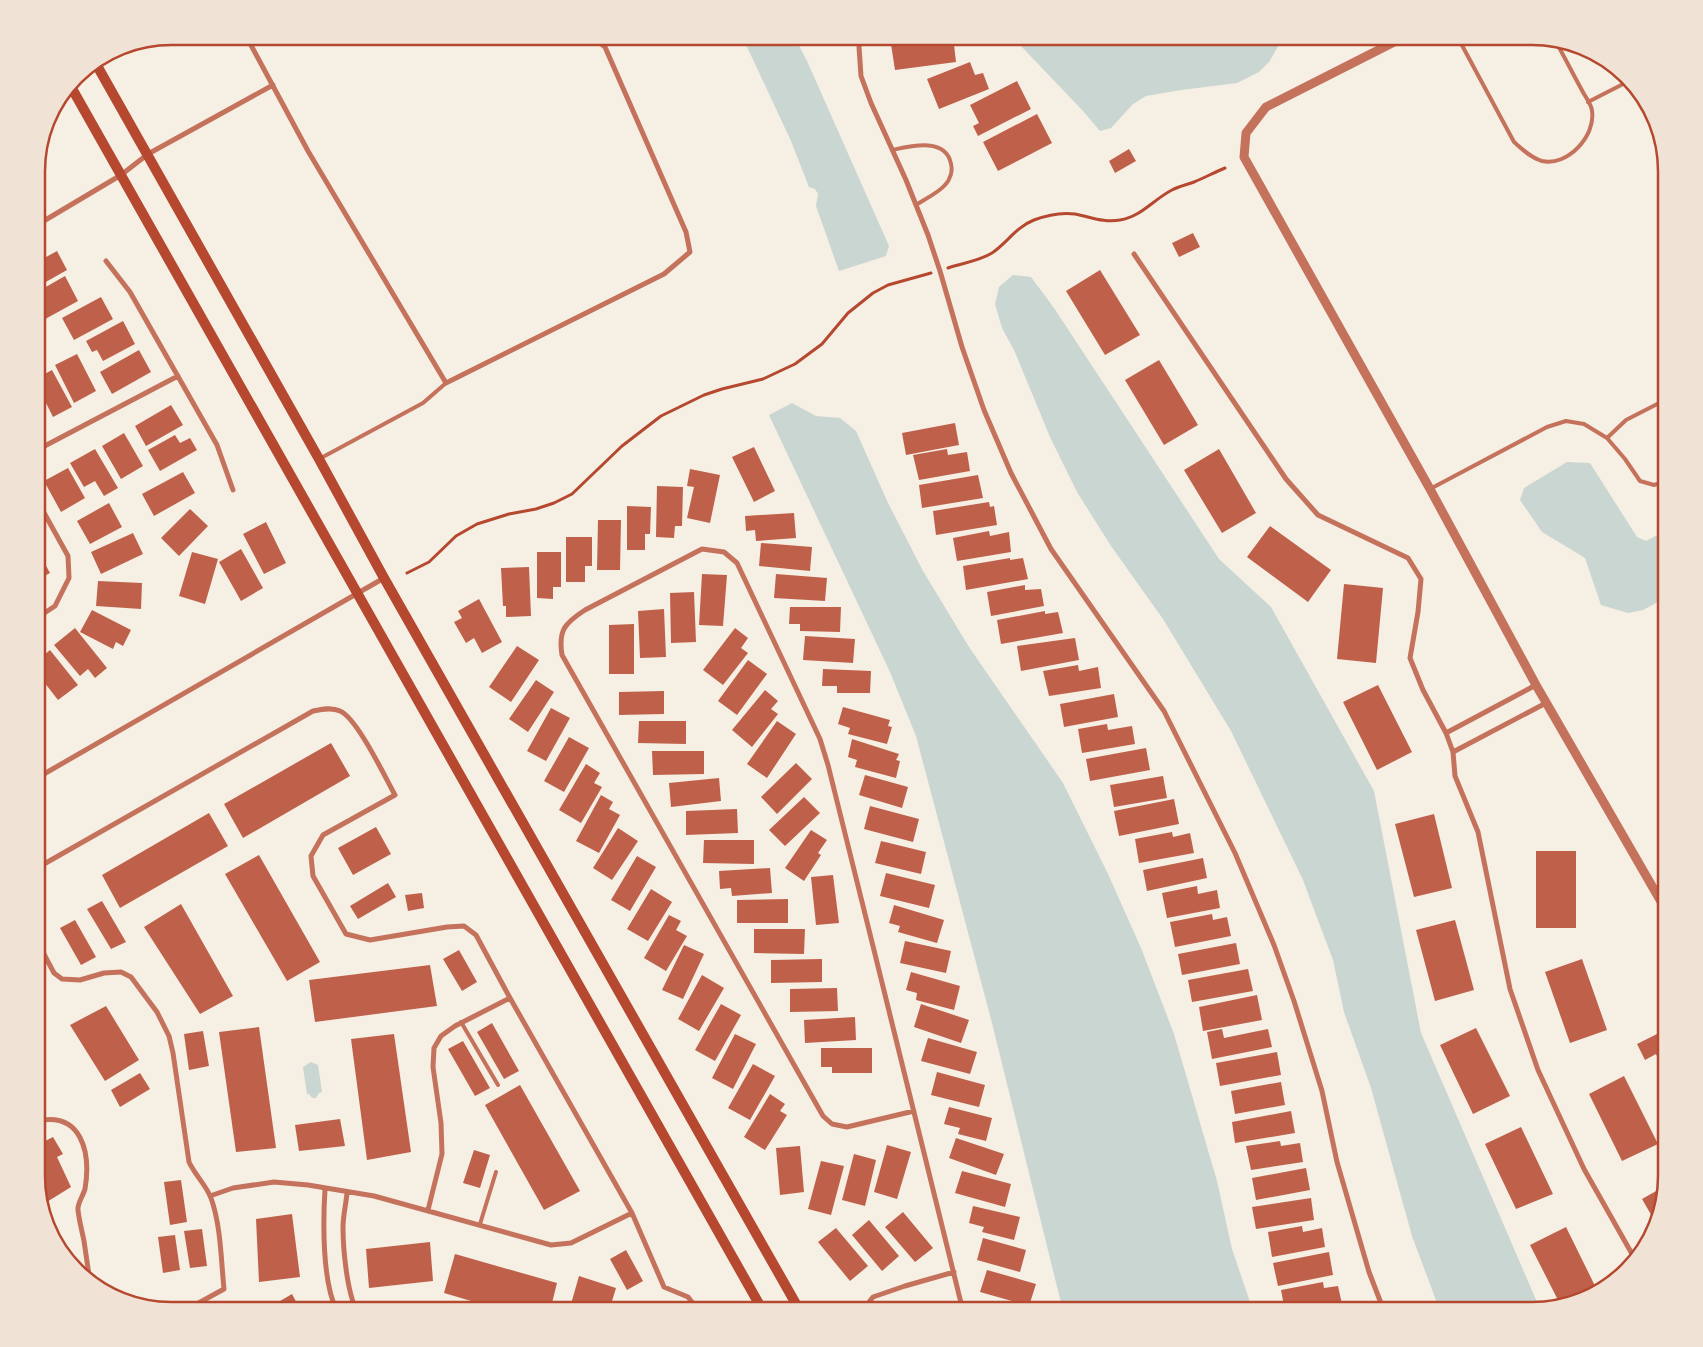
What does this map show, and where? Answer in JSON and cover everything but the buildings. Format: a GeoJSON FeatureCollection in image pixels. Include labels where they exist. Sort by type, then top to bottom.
{"type":"FeatureCollection","features":[{"type":"Feature","properties":{"kind":"main road"},"geometry":{"type":"LineString","coordinates":[[98,68],[384,578],[795,1302]]}},
{"type":"Feature","properties":{"kind":"main road"},"geometry":{"type":"LineString","coordinates":[[73,91],[758,1302]]}},
{"type":"Feature","properties":{"kind":"street"},"geometry":{"type":"LineString","coordinates":[[251,45],[308,151],[446,383],[664,274],[690,252],[686,232],[603,45]]}},
{"type":"Feature","properties":{"kind":"street"},"geometry":{"type":"LineString","coordinates":[[860,45],[861,76],[916,205],[940,271],[962,348],[984,410],[1011,473],[1051,549],[1164,711],[1235,854],[1274,945],[1294,1001],[1322,1092],[1337,1162],[1366,1263],[1381,1302]]}},
{"type":"Feature","properties":{"kind":"street"},"geometry":{"type":"LineString","coordinates":[[1388,45],[1266,107],[1246,133],[1244,157],[1430,489],[1546,703],[1658,896]]}},
{"type":"Feature","properties":{"kind":"street"},"geometry":{"type":"LineString","coordinates":[[45,220],[121,175],[148,154],[273,85]]}},
{"type":"Feature","properties":{"kind":"street"},"geometry":{"type":"LineString","coordinates":[[1134,254],[1286,479],[1318,515],[1408,558],[1421,579],[1418,612],[1410,658],[1423,690],[1446,733],[1453,752],[1455,776],[1478,832],[1510,989],[1538,1070],[1584,1169],[1632,1253]]}},
{"type":"Feature","properties":{"kind":"street"},"geometry":{"type":"LineString","coordinates":[[106,262],[130,292],[217,445],[233,490]]}},
{"type":"Feature","properties":{"kind":"street"},"geometry":{"type":"LineString","coordinates":[[45,445],[178,376]]}},
{"type":"Feature","properties":{"kind":"street"},"geometry":{"type":"LineString","coordinates":[[45,516],[68,556],[69,578],[54,606],[45,612]]}},
{"type":"Feature","properties":{"kind":"street"},"geometry":{"type":"LineString","coordinates":[[914,1112],[847,1127],[832,1124],[823,1116],[562,655],[560,642],[563,630],[572,618],[702,549],[724,552],[737,563],[820,739],[828,765],[954,1272],[961,1302]]}},
{"type":"Feature","properties":{"kind":"street"},"geometry":{"type":"LineString","coordinates":[[45,773],[384,578]]}},
{"type":"Feature","properties":{"kind":"street"},"geometry":{"type":"LineString","coordinates":[[1446,733],[1536,685]]}},
{"type":"Feature","properties":{"kind":"street"},"geometry":{"type":"LineString","coordinates":[[1453,752],[1546,703]]}},
{"type":"Feature","properties":{"kind":"street"},"geometry":{"type":"LineString","coordinates":[[45,861],[313,711],[327,708],[341,711],[354,723],[395,796],[323,835],[311,856],[313,876],[346,934],[370,940],[447,927],[464,926],[476,935],[632,1213],[664,1287],[688,1297],[692,1302]]}},
{"type":"Feature","properties":{"kind":"street"},"geometry":{"type":"LineString","coordinates":[[45,957],[54,973],[62,979],[80,980],[104,973],[121,972],[131,977],[157,1012],[168,1036],[173,1053],[189,1162],[194,1175],[202,1182],[210,1196],[216,1215],[224,1290],[201,1302]]}},
{"type":"Feature","properties":{"kind":"street"},"geometry":{"type":"LineString","coordinates":[[428,1210],[442,1154],[441,1123],[433,1067],[434,1048],[441,1036],[462,1022],[510,998]]}},
{"type":"Feature","properties":{"kind":"street"},"geometry":{"type":"LineString","coordinates":[[45,1120],[58,1119],[69,1124],[81,1140],[87,1172],[85,1190],[78,1208],[88,1271]]}},
{"type":"Feature","properties":{"kind":"street"},"geometry":{"type":"LineString","coordinates":[[210,1196],[233,1188],[274,1182],[308,1185],[374,1196],[552,1245],[571,1243],[632,1213]]}},
{"type":"Feature","properties":{"kind":"street"},"geometry":{"type":"LineString","coordinates":[[325,1189],[323,1218],[325,1254],[330,1292],[334,1302]]}},
{"type":"Feature","properties":{"kind":"street"},"geometry":{"type":"LineString","coordinates":[[347,1192],[343,1227],[348,1280],[353,1302]]}},
{"type":"Feature","properties":{"kind":"street"},"geometry":{"type":"LineString","coordinates":[[869,1302],[873,1297],[954,1272]]}},
{"type":"Feature","properties":{"kind":"lane"},"geometry":{"type":"LineString","coordinates":[[1462,45],[1514,142],[1529,155],[1542,161],[1556,162],[1575,152],[1591,125],[1592,111],[1559,48]]}},
{"type":"Feature","properties":{"kind":"lane"},"geometry":{"type":"LineString","coordinates":[[1588,102],[1622,83]]}},
{"type":"Feature","properties":{"kind":"lane"},"geometry":{"type":"LineString","coordinates":[[892,150],[922,144],[940,148],[950,157],[953,170],[945,186],[916,205]]}},
{"type":"Feature","properties":{"kind":"lane"},"geometry":{"type":"LineString","coordinates":[[319,459],[423,403],[446,383]]}},
{"type":"Feature","properties":{"kind":"lane"},"geometry":{"type":"LineString","coordinates":[[1607,438],[1626,420],[1658,404]]}},
{"type":"Feature","properties":{"kind":"lane"},"geometry":{"type":"LineString","coordinates":[[1430,489],[1547,427],[1566,421],[1584,424],[1607,438],[1640,481],[1654,485],[1658,484]]}},
{"type":"Feature","properties":{"kind":"lane"},"geometry":{"type":"LineString","coordinates":[[462,1022],[498,1086]]}},
{"type":"Feature","properties":{"kind":"lane"},"geometry":{"type":"LineString","coordinates":[[480,1224],[496,1172]]}},
{"type":"Feature","properties":{"kind":"path"},"geometry":{"type":"LineString","coordinates":[[408,574],[429,562],[456,536],[477,524],[509,514],[536,509],[572,494],[622,446],[661,416],[704,395],[763,379],[795,364],[822,344],[848,313],[873,293],[888,285],[940,271],[992,253],[1017,230],[1032,220],[1061,213],[1075,214],[1104,221],[1130,218],[1175,188],[1225,168]]}},
{"type":"Feature","properties":{"kind":"shaded area"},"geometry":{"type":"Polygon","coordinates":[[[746,45],[799,45],[889,246],[886,256],[839,271],[816,206],[818,194],[815,189],[809,187],[791,141],[746,45]]]}},
{"type":"Feature","properties":{"kind":"shaded area"},"geometry":{"type":"Polygon","coordinates":[[[1279,45],[1269,62],[1259,72],[1237,83],[1146,96],[1133,104],[1111,128],[1100,131],[1021,46],[1279,45]]]}},
{"type":"Feature","properties":{"kind":"shaded area"},"geometry":{"type":"Polygon","coordinates":[[[1013,275],[1031,277],[1054,308],[1219,559],[1271,607],[1374,791],[1421,1033],[1537,1302],[1437,1302],[1412,1236],[1371,1088],[1344,1012],[1333,960],[1303,880],[1231,731],[1163,619],[1111,546],[1077,492],[1050,437],[1014,350],[1002,328],[995,304],[999,287],[1013,275]]]}},
{"type":"Feature","properties":{"kind":"shaded area"},"geometry":{"type":"Polygon","coordinates":[[[792,403],[816,416],[840,418],[856,431],[888,503],[923,571],[969,647],[1063,783],[1108,874],[1141,948],[1174,1034],[1217,1181],[1232,1249],[1250,1302],[1061,1302],[992,1023],[916,736],[890,672],[769,415],[792,403]]]}},
{"type":"Feature","properties":{"kind":"shaded area"},"geometry":{"type":"Polygon","coordinates":[[[1567,462],[1590,463],[1637,537],[1646,541],[1658,535],[1658,602],[1643,610],[1628,613],[1601,605],[1585,558],[1542,532],[1520,500],[1524,488],[1567,462]]]}},
{"type":"Feature","properties":{"kind":"shaded area"},"geometry":{"type":"Polygon","coordinates":[[[311,1062],[318,1065],[322,1092],[316,1098],[312,1098],[307,1094],[303,1067],[311,1062]]]}}]}
